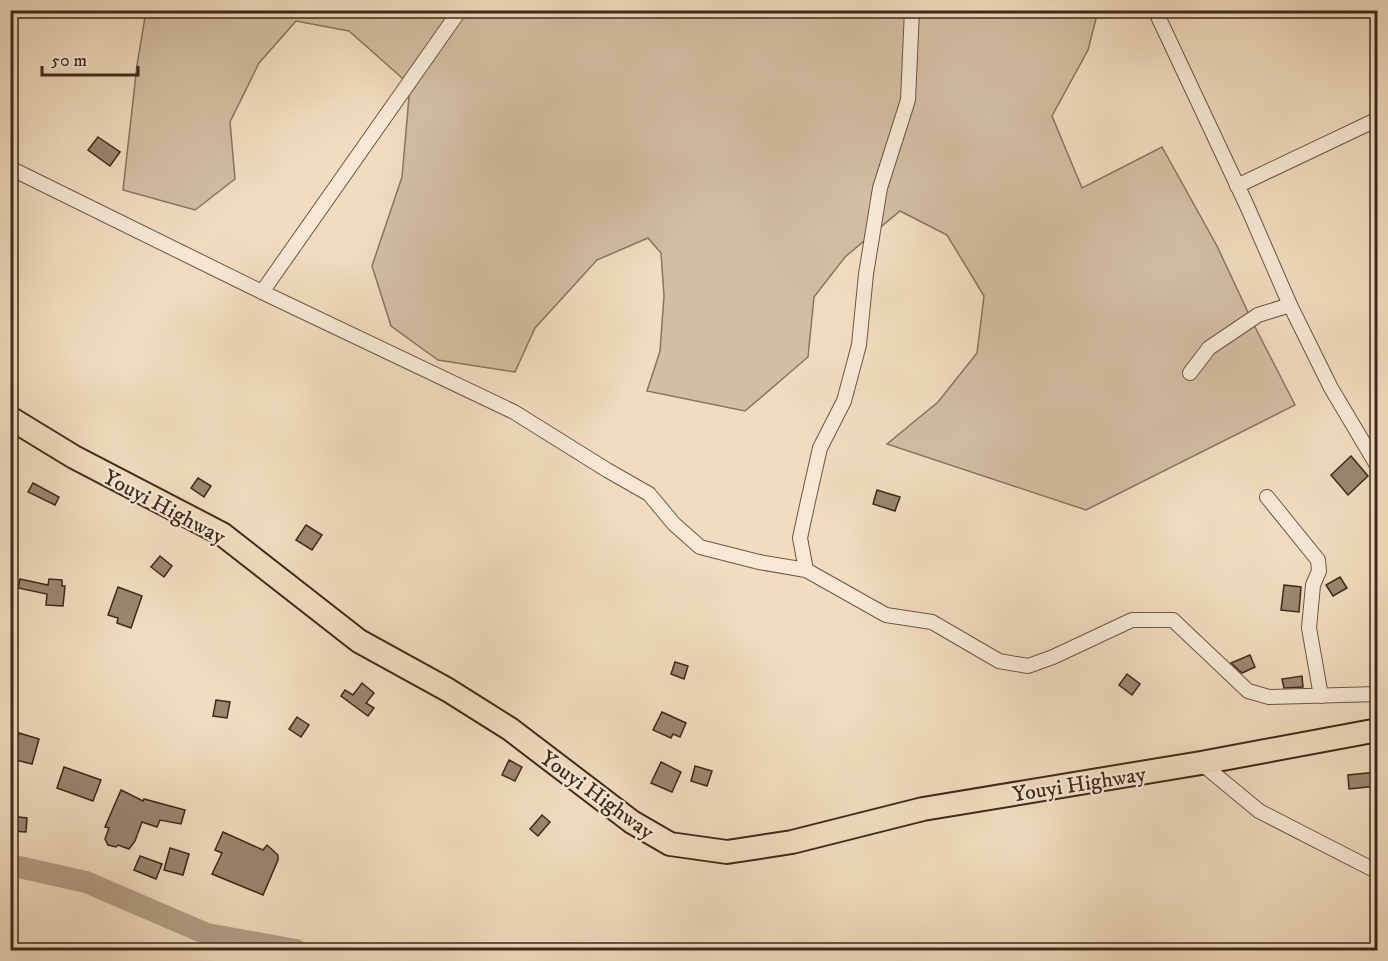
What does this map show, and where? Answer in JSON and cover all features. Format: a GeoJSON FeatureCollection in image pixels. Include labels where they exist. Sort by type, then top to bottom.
{"type":"FeatureCollection","features":[{"type":"Feature","properties":{"kind":"main road","name":"Youyi Highway"},"geometry":{"type":"LineString","coordinates":[[10,418],[74,457],[222,534],[359,641],[448,690],[510,729],[632,822],[670,844],[727,852],[792,842],[923,808],[1201,763],[1377,730]]}},
{"type":"Feature","properties":{"kind":"street"},"geometry":{"type":"LineString","coordinates":[[262,292],[460,10]]}},
{"type":"Feature","properties":{"kind":"street"},"geometry":{"type":"LineString","coordinates":[[806,570],[801,538],[808,501],[820,448],[844,401],[859,345],[866,274],[880,188],[908,100],[912,10]]}},
{"type":"Feature","properties":{"kind":"street"},"geometry":{"type":"LineString","coordinates":[[1155,10],[1290,305],[1331,388],[1377,467]]}},
{"type":"Feature","properties":{"kind":"street"},"geometry":{"type":"LineString","coordinates":[[1237,186],[1377,119]]}},
{"type":"Feature","properties":{"kind":"street"},"geometry":{"type":"LineString","coordinates":[[10,168],[262,292],[514,412],[606,470],[649,494],[674,524],[700,548],[806,570],[886,615],[932,622],[999,661],[1028,666],[1053,657],[1131,620],[1173,620],[1248,692],[1269,697],[1377,693]]}},
{"type":"Feature","properties":{"kind":"street"},"geometry":{"type":"LineString","coordinates":[[1190,373],[1209,348],[1258,315],[1290,305]]}},
{"type":"Feature","properties":{"kind":"street"},"geometry":{"type":"LineString","coordinates":[[1267,497],[1318,560],[1319,572],[1313,585],[1309,628],[1321,696]]}},
{"type":"Feature","properties":{"kind":"street"},"geometry":{"type":"LineString","coordinates":[[1201,763],[1259,812],[1377,872]]}},
{"type":"Feature","properties":{"kind":"shaded area"},"geometry":{"type":"Polygon","coordinates":[[[146,11],[1098,11],[1088,50],[1052,116],[1082,188],[1162,147],[1217,246],[1295,405],[1086,510],[887,444],[938,402],[977,353],[984,296],[947,235],[900,211],[845,257],[814,297],[808,357],[745,411],[647,391],[660,351],[664,296],[661,253],[648,238],[597,260],[535,328],[515,372],[438,360],[391,326],[372,266],[402,177],[410,85],[349,31],[296,21],[259,63],[230,122],[235,179],[195,210],[123,190],[137,65],[146,11]]]}},
{"type":"Feature","properties":{"kind":"building"},"geometry":{"type":"Polygon","coordinates":[[[98,137],[120,152],[110,166],[88,150],[98,137]]]}},
{"type":"Feature","properties":{"kind":"building"},"geometry":{"type":"Polygon","coordinates":[[[1351,456],[1368,476],[1348,495],[1331,475],[1351,456]]]}},
{"type":"Feature","properties":{"kind":"building"},"geometry":{"type":"Polygon","coordinates":[[[198,478],[211,486],[204,497],[191,488],[198,478]]]}},
{"type":"Feature","properties":{"kind":"building"},"geometry":{"type":"Polygon","coordinates":[[[33,483],[59,497],[55,505],[28,492],[33,483]]]}},
{"type":"Feature","properties":{"kind":"building"},"geometry":{"type":"Polygon","coordinates":[[[877,490],[900,497],[895,511],[873,504],[877,490]]]}},
{"type":"Feature","properties":{"kind":"building"},"geometry":{"type":"Polygon","coordinates":[[[306,525],[322,535],[312,550],[296,540],[306,525]]]}},
{"type":"Feature","properties":{"kind":"building"},"geometry":{"type":"Polygon","coordinates":[[[160,556],[172,566],[164,577],[151,567],[160,556]]]}},
{"type":"Feature","properties":{"kind":"building"},"geometry":{"type":"Polygon","coordinates":[[[1340,577],[1347,588],[1333,596],[1326,585],[1340,577]]]}},
{"type":"Feature","properties":{"kind":"building"},"geometry":{"type":"Polygon","coordinates":[[[20,579],[48,585],[49,579],[62,580],[62,586],[65,586],[63,606],[46,605],[47,594],[18,588],[20,579]]]}},
{"type":"Feature","properties":{"kind":"building"},"geometry":{"type":"Polygon","coordinates":[[[1284,585],[1301,587],[1299,612],[1281,610],[1284,585]]]}},
{"type":"Feature","properties":{"kind":"building"},"geometry":{"type":"Polygon","coordinates":[[[118,587],[142,596],[131,628],[117,623],[118,618],[108,615],[118,587]]]}},
{"type":"Feature","properties":{"kind":"building"},"geometry":{"type":"Polygon","coordinates":[[[1250,655],[1255,667],[1242,673],[1231,663],[1250,655]]]}},
{"type":"Feature","properties":{"kind":"building"},"geometry":{"type":"Polygon","coordinates":[[[675,662],[688,666],[684,679],[671,674],[675,662]]]}},
{"type":"Feature","properties":{"kind":"building"},"geometry":{"type":"Polygon","coordinates":[[[1127,674],[1140,684],[1132,695],[1119,685],[1127,674]]]}},
{"type":"Feature","properties":{"kind":"building"},"geometry":{"type":"Polygon","coordinates":[[[1302,676],[1303,687],[1284,688],[1282,679],[1302,676]]]}},
{"type":"Feature","properties":{"kind":"building"},"geometry":{"type":"Polygon","coordinates":[[[362,683],[374,693],[366,703],[374,708],[368,716],[341,696],[345,690],[353,695],[362,683]]]}},
{"type":"Feature","properties":{"kind":"building"},"geometry":{"type":"Polygon","coordinates":[[[216,700],[230,702],[227,718],[213,716],[216,700]]]}},
{"type":"Feature","properties":{"kind":"building"},"geometry":{"type":"Polygon","coordinates":[[[662,712],[686,723],[680,737],[673,734],[671,738],[653,730],[662,712]]]}},
{"type":"Feature","properties":{"kind":"building"},"geometry":{"type":"Polygon","coordinates":[[[297,717],[309,725],[301,737],[289,729],[297,717]]]}},
{"type":"Feature","properties":{"kind":"building"},"geometry":{"type":"Polygon","coordinates":[[[19,733],[39,739],[32,764],[12,759],[19,733]]]}},
{"type":"Feature","properties":{"kind":"building"},"geometry":{"type":"Polygon","coordinates":[[[509,760],[522,767],[515,781],[502,775],[509,760]]]}},
{"type":"Feature","properties":{"kind":"building"},"geometry":{"type":"Polygon","coordinates":[[[661,762],[681,772],[672,792],[651,783],[661,762]]]}},
{"type":"Feature","properties":{"kind":"building"},"geometry":{"type":"Polygon","coordinates":[[[695,766],[712,771],[707,786],[691,781],[695,766]]]}},
{"type":"Feature","properties":{"kind":"building"},"geometry":{"type":"Polygon","coordinates":[[[64,767],[101,780],[93,801],[57,788],[64,767]]]}},
{"type":"Feature","properties":{"kind":"building"},"geometry":{"type":"Polygon","coordinates":[[[1377,772],[1377,786],[1349,789],[1348,775],[1377,772]]]}},
{"type":"Feature","properties":{"kind":"building"},"geometry":{"type":"Polygon","coordinates":[[[121,790],[143,801],[144,799],[185,810],[181,824],[160,820],[157,827],[142,822],[135,841],[129,849],[118,845],[116,847],[108,845],[105,839],[109,828],[105,827],[121,790]]]}},
{"type":"Feature","properties":{"kind":"building"},"geometry":{"type":"Polygon","coordinates":[[[542,815],[550,822],[538,836],[530,829],[542,815]]]}},
{"type":"Feature","properties":{"kind":"building"},"geometry":{"type":"Polygon","coordinates":[[[10,816],[27,818],[26,832],[10,831],[10,816]]]}},
{"type":"Feature","properties":{"kind":"building"},"geometry":{"type":"Polygon","coordinates":[[[223,832],[263,850],[267,845],[278,855],[263,895],[212,874],[222,853],[215,850],[223,832]]]}},
{"type":"Feature","properties":{"kind":"building"},"geometry":{"type":"Polygon","coordinates":[[[170,848],[189,854],[183,875],[164,870],[170,848]]]}},
{"type":"Feature","properties":{"kind":"building"},"geometry":{"type":"Polygon","coordinates":[[[140,856],[162,864],[156,879],[134,870],[140,856]]]}},
{"type":"Feature","properties":{"kind":"waterway"},"geometry":{"type":"LineString","coordinates":[[10,865],[86,882],[207,934],[296,950]]}}]}
